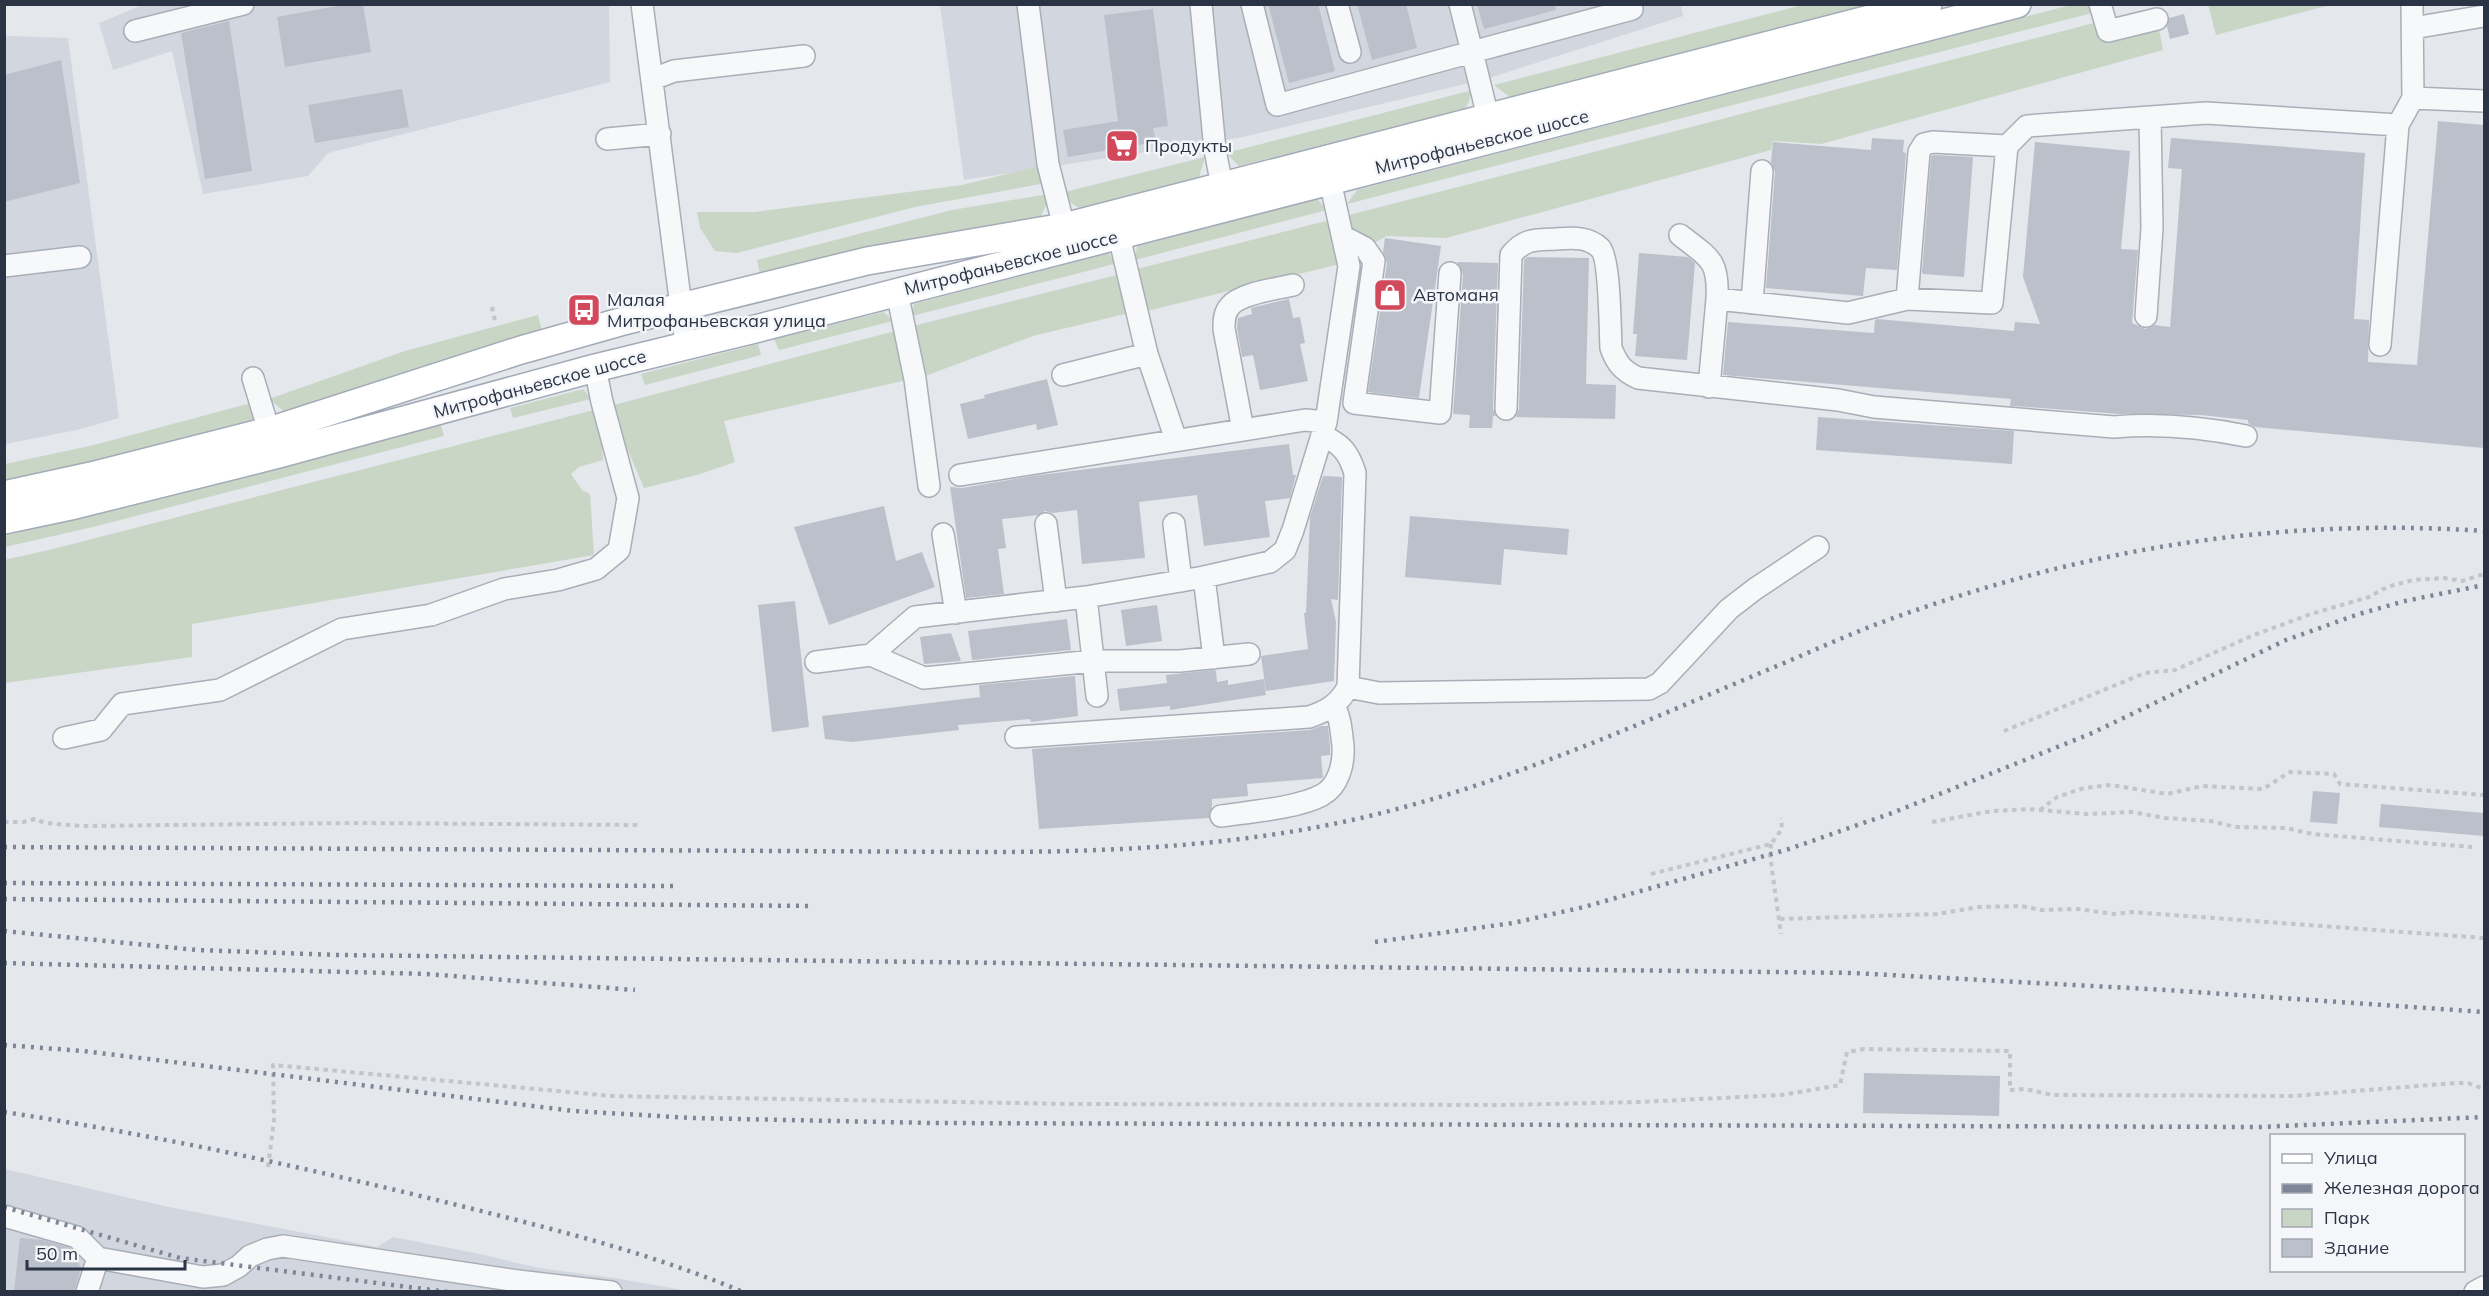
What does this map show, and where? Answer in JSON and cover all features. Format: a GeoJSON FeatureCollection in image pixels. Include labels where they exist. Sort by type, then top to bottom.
{"type":"FeatureCollection","features":[{"type":"Feature","properties":{"kind":"main road","name":"Митрофаньевское шоссе"},"geometry":{"type":"LineString","coordinates":[[4,495],[91,476],[269,430],[521,350],[682,307],[867,261],[1064,227],[1928,4]]}},
{"type":"Feature","properties":{"kind":"main road","name":"Митрофаньевское шоссе"},"geometry":{"type":"LineString","coordinates":[[4,520],[75,505],[309,446],[595,368],[1119,236],[2006,6]]}},
{"type":"Feature","properties":{"kind":"street"},"geometry":{"type":"LineString","coordinates":[[135,31],[243,4]]}},
{"type":"Feature","properties":{"kind":"street"},"geometry":{"type":"LineString","coordinates":[[642,4],[686,345]]}},
{"type":"Feature","properties":{"kind":"street"},"geometry":{"type":"LineString","coordinates":[[1028,4],[1048,164],[1064,227]]}},
{"type":"Feature","properties":{"kind":"street"},"geometry":{"type":"LineString","coordinates":[[1201,4],[1215,150],[1222,186]]}},
{"type":"Feature","properties":{"kind":"street"},"geometry":{"type":"LineString","coordinates":[[1252,4],[1277,105],[1632,9]]}},
{"type":"Feature","properties":{"kind":"street"},"geometry":{"type":"LineString","coordinates":[[1337,4],[1350,52]]}},
{"type":"Feature","properties":{"kind":"street"},"geometry":{"type":"LineString","coordinates":[[1460,4],[1488,117]]}},
{"type":"Feature","properties":{"kind":"street"},"geometry":{"type":"LineString","coordinates":[[2100,4],[2108,30],[2157,19]]}},
{"type":"Feature","properties":{"kind":"street"},"geometry":{"type":"LineString","coordinates":[[2380,345],[2398,125],[2413,98],[2412,4]]}},
{"type":"Feature","properties":{"kind":"street"},"geometry":{"type":"LineString","coordinates":[[2413,28],[2484,15]]}},
{"type":"Feature","properties":{"kind":"street"},"geometry":{"type":"LineString","coordinates":[[653,79],[674,71],[804,56]]}},
{"type":"Feature","properties":{"kind":"street"},"geometry":{"type":"LineString","coordinates":[[2413,98],[2484,101]]}},
{"type":"Feature","properties":{"kind":"street"},"geometry":{"type":"LineString","coordinates":[[1718,299],[1848,313],[1907,299],[1992,303],[2007,146],[2027,126],[2205,113],[2398,125]]}},
{"type":"Feature","properties":{"kind":"street"},"geometry":{"type":"LineString","coordinates":[[2146,316],[2152,228],[2150,117]]}},
{"type":"Feature","properties":{"kind":"street"},"geometry":{"type":"LineString","coordinates":[[607,139],[660,134]]}},
{"type":"Feature","properties":{"kind":"street"},"geometry":{"type":"LineString","coordinates":[[1907,299],[1919,152],[1924,144],[1933,142],[2007,146]]}},
{"type":"Feature","properties":{"kind":"street"},"geometry":{"type":"LineString","coordinates":[[1752,303],[1762,171]]}},
{"type":"Feature","properties":{"kind":"street"},"geometry":{"type":"LineString","coordinates":[[871,655],[915,618],[1086,597],[1204,577],[1270,562],[1285,550],[1324,429],[1349,266],[1330,181]]}},
{"type":"Feature","properties":{"kind":"street"},"geometry":{"type":"LineString","coordinates":[[1680,235],[1715,266],[1718,277],[1709,387]]}},
{"type":"Feature","properties":{"kind":"street"},"geometry":{"type":"LineString","coordinates":[[1119,236],[1147,354],[1176,440]]}},
{"type":"Feature","properties":{"kind":"street"},"geometry":{"type":"LineString","coordinates":[[1344,237],[1365,248],[1374,261],[1354,403],[1440,413],[1450,273]]}},
{"type":"Feature","properties":{"kind":"street"},"geometry":{"type":"LineString","coordinates":[[1506,409],[1511,255],[1519,245],[1532,240],[1577,238],[1591,241],[1602,250],[1606,264],[1611,348],[1616,361],[1625,372],[1638,378],[1838,400],[1874,407],[2114,428],[2144,424],[2178,425],[2209,428],[2246,436]]}},
{"type":"Feature","properties":{"kind":"street"},"geometry":{"type":"LineString","coordinates":[[4,266],[80,257]]}},
{"type":"Feature","properties":{"kind":"street"},"geometry":{"type":"LineString","coordinates":[[1243,430],[1224,329],[1224,316],[1229,307],[1241,298],[1293,285]]}},
{"type":"Feature","properties":{"kind":"street"},"geometry":{"type":"LineString","coordinates":[[897,292],[915,379],[929,486]]}},
{"type":"Feature","properties":{"kind":"street"},"geometry":{"type":"LineString","coordinates":[[1063,375],[1147,354]]}},
{"type":"Feature","properties":{"kind":"street"},"geometry":{"type":"LineString","coordinates":[[64,738],[101,730],[123,704],[220,690],[342,629],[431,615],[504,589],[558,580],[596,569],[619,550],[628,498],[595,368]]}},
{"type":"Feature","properties":{"kind":"street"},"geometry":{"type":"LineString","coordinates":[[253,378],[269,430]]}},
{"type":"Feature","properties":{"kind":"street"},"geometry":{"type":"LineString","coordinates":[[960,475],[1305,420],[1324,429],[1335,441],[1355,452],[1351,460],[1355,473],[1348,687],[1342,699],[1325,712],[1309,717],[1016,737]]}},
{"type":"Feature","properties":{"kind":"street"},"geometry":{"type":"LineString","coordinates":[[1046,524],[1056,601]]}},
{"type":"Feature","properties":{"kind":"street"},"geometry":{"type":"LineString","coordinates":[[1174,524],[1181,581]]}},
{"type":"Feature","properties":{"kind":"street"},"geometry":{"type":"LineString","coordinates":[[943,534],[956,613]]}},
{"type":"Feature","properties":{"kind":"street"},"geometry":{"type":"LineString","coordinates":[[1348,687],[1379,693],[1649,689],[1660,683],[1729,609],[1818,547]]}},
{"type":"Feature","properties":{"kind":"street"},"geometry":{"type":"LineString","coordinates":[[1204,577],[1214,658]]}},
{"type":"Feature","properties":{"kind":"street"},"geometry":{"type":"LineString","coordinates":[[1086,597],[1097,696]]}},
{"type":"Feature","properties":{"kind":"street"},"geometry":{"type":"LineString","coordinates":[[816,662],[871,655],[924,678],[1093,661],[1180,662],[1249,654]]}},
{"type":"Feature","properties":{"kind":"street"},"geometry":{"type":"LineString","coordinates":[[1221,816],[1306,801],[1324,794],[1341,771],[1343,756],[1340,717],[1334,705]]}},
{"type":"Feature","properties":{"kind":"street"},"geometry":{"type":"LineString","coordinates":[[4,1216],[77,1237],[98,1258],[203,1284],[239,1266],[250,1256],[267,1249],[284,1246],[518,1281],[611,1292]]}},
{"type":"Feature","properties":{"kind":"street"},"geometry":{"type":"LineString","coordinates":[[87,1292],[98,1258]]}},
{"type":"Feature","properties":{"kind":"street"},"geometry":{"type":"LineString","coordinates":[[2475,1292],[2484,1287]]}},
{"type":"Feature","properties":{"kind":"path"},"geometry":{"type":"LineString","coordinates":[[492,307],[495,321]]}},
{"type":"Feature","properties":{"kind":"path"},"geometry":{"type":"LineString","coordinates":[[2004,731],[2145,673],[2175,670],[2254,635],[2311,614],[2369,597],[2387,587],[2413,580],[2444,578],[2462,581],[2484,574]]}},
{"type":"Feature","properties":{"kind":"path"},"geometry":{"type":"LineString","coordinates":[[2040,810],[2057,797],[2085,788],[2111,784],[2167,794],[2202,786],[2263,789],[2290,772],[2334,774],[2340,783],[2484,795]]}},
{"type":"Feature","properties":{"kind":"path"},"geometry":{"type":"LineString","coordinates":[[1932,822],[1992,811],[2040,810],[2088,814],[2132,812],[2165,818],[2211,821],[2236,827],[2286,828],[2312,834],[2472,847]]}},
{"type":"Feature","properties":{"kind":"path"},"geometry":{"type":"LineString","coordinates":[[1781,818],[1782,829],[1771,844],[1770,855],[1781,934]]}},
{"type":"Feature","properties":{"kind":"path"},"geometry":{"type":"LineString","coordinates":[[4,822],[35,819],[45,823],[82,826],[355,823],[639,825]]}},
{"type":"Feature","properties":{"kind":"path"},"geometry":{"type":"LineString","coordinates":[[1652,874],[1771,844]]}},
{"type":"Feature","properties":{"kind":"path"},"geometry":{"type":"LineString","coordinates":[[1779,920],[1937,914],[1979,907],[2021,906],[2042,910],[2078,909],[2114,914],[2132,912],[2484,938]]}},
{"type":"Feature","properties":{"kind":"path"},"geometry":{"type":"LineString","coordinates":[[268,1167],[275,1104],[273,1065],[612,1096],[1176,1104],[1500,1105],[1650,1102],[1781,1095],[1840,1084],[1847,1052],[1864,1049],[2010,1051],[2010,1090],[2025,1089],[2053,1095],[2293,1096],[2455,1083],[2468,1083],[2484,1089]]}},
{"type":"Feature","properties":{"kind":"shaded area"},"geometry":{"type":"Polygon","coordinates":[[[145,4],[609,5],[610,82],[328,153],[308,176],[203,194],[172,51],[113,70],[99,23],[145,4]]]}},
{"type":"Feature","properties":{"kind":"shaded area"},"geometry":{"type":"Polygon","coordinates":[[[1681,4],[1683,16],[1486,79],[1243,137],[964,180],[940,5],[1681,4]]]}},
{"type":"Feature","properties":{"kind":"shaded area"},"geometry":{"type":"Polygon","coordinates":[[[5,37],[68,38],[119,418],[77,430],[5,444],[5,37]]]}},
{"type":"Feature","properties":{"kind":"shaded area"},"geometry":{"type":"Polygon","coordinates":[[[5,1169],[164,1206],[377,1247],[393,1237],[539,1268],[689,1291],[5,1292],[5,1169]]]}},
{"type":"Feature","properties":{"kind":"green space"},"geometry":{"type":"Polygon","coordinates":[[[1806,4],[1868,5],[1510,97],[1494,85],[1806,4]]]}},
{"type":"Feature","properties":{"kind":"green space"},"geometry":{"type":"Polygon","coordinates":[[[2208,4],[2330,4],[2330,5],[2216,35],[2208,4]]]}},
{"type":"Feature","properties":{"kind":"green space"},"geometry":{"type":"Polygon","coordinates":[[[2071,5],[2087,5],[2092,13],[1347,204],[1357,190],[2071,5]]]}},
{"type":"Feature","properties":{"kind":"green space"},"geometry":{"type":"Polygon","coordinates":[[[2094,23],[2099,40],[2158,24],[2163,50],[1821,144],[1773,141],[1771,150],[1446,238],[1387,236],[1374,243],[1352,228],[1349,215],[2094,23]]]}},
{"type":"Feature","properties":{"kind":"green space"},"geometry":{"type":"Polygon","coordinates":[[[1473,90],[1466,108],[1239,166],[1226,153],[1473,90]]]}},
{"type":"Feature","properties":{"kind":"green space"},"geometry":{"type":"Polygon","coordinates":[[[1205,157],[1199,177],[1079,208],[1071,203],[1065,192],[1205,157]]]}},
{"type":"Feature","properties":{"kind":"green space"},"geometry":{"type":"Polygon","coordinates":[[[1044,165],[1046,183],[915,207],[737,253],[715,251],[700,228],[697,212],[755,212],[962,185],[1044,165]]]}},
{"type":"Feature","properties":{"kind":"green space"},"geometry":{"type":"Polygon","coordinates":[[[1049,194],[1040,218],[858,250],[760,274],[757,260],[952,210],[1049,194]]]}},
{"type":"Feature","properties":{"kind":"green space"},"geometry":{"type":"Polygon","coordinates":[[[1317,199],[1327,210],[1135,260],[1137,246],[1317,199]]]}},
{"type":"Feature","properties":{"kind":"green space"},"geometry":{"type":"Polygon","coordinates":[[[1330,220],[1340,264],[1147,311],[1137,269],[1330,220]]]}},
{"type":"Feature","properties":{"kind":"green space"},"geometry":{"type":"Polygon","coordinates":[[[1108,253],[1118,263],[912,316],[914,304],[1108,253]]]}},
{"type":"Feature","properties":{"kind":"green space"},"geometry":{"type":"Polygon","coordinates":[[[1121,274],[1130,311],[1125,314],[1033,336],[925,376],[913,326],[1121,274]]]}},
{"type":"Feature","properties":{"kind":"green space"},"geometry":{"type":"Polygon","coordinates":[[[884,312],[893,321],[779,350],[774,339],[884,312]]]}},
{"type":"Feature","properties":{"kind":"green space"},"geometry":{"type":"Polygon","coordinates":[[[538,315],[542,331],[285,412],[269,399],[405,351],[538,315]]]}},
{"type":"Feature","properties":{"kind":"green space"},"geometry":{"type":"Polygon","coordinates":[[[895,331],[907,380],[724,421],[735,462],[697,475],[644,488],[623,439],[614,405],[895,331]]]}},
{"type":"Feature","properties":{"kind":"green space"},"geometry":{"type":"Polygon","coordinates":[[[758,344],[761,355],[645,385],[641,374],[758,344]]]}},
{"type":"Feature","properties":{"kind":"green space"},"geometry":{"type":"Polygon","coordinates":[[[583,389],[591,399],[513,418],[510,408],[583,389]]]}},
{"type":"Feature","properties":{"kind":"green space"},"geometry":{"type":"Polygon","coordinates":[[[251,403],[255,415],[253,421],[5,481],[5,464],[94,445],[251,403]]]}},
{"type":"Feature","properties":{"kind":"green space"},"geometry":{"type":"Polygon","coordinates":[[[594,410],[602,444],[603,460],[579,467],[571,474],[582,490],[590,494],[594,555],[192,624],[192,657],[5,683],[4,560],[594,410]]]}},
{"type":"Feature","properties":{"kind":"green space"},"geometry":{"type":"Polygon","coordinates":[[[441,425],[444,436],[97,526],[5,547],[5,535],[441,425]]]}},
{"type":"Feature","properties":{"kind":"building"},"geometry":{"type":"Polygon","coordinates":[[[348,4],[363,4],[371,52],[285,67],[277,17],[348,4]]]}},
{"type":"Feature","properties":{"kind":"building"},"geometry":{"type":"Polygon","coordinates":[[[1268,4],[1318,4],[1335,71],[1289,83],[1268,4]]]}},
{"type":"Feature","properties":{"kind":"building"},"geometry":{"type":"Polygon","coordinates":[[[1357,4],[1406,4],[1417,48],[1372,60],[1357,4]]]}},
{"type":"Feature","properties":{"kind":"building"},"geometry":{"type":"Polygon","coordinates":[[[1477,4],[1555,4],[1556,10],[1484,29],[1477,4]]]}},
{"type":"Feature","properties":{"kind":"building"},"geometry":{"type":"Polygon","coordinates":[[[1153,9],[1168,126],[1153,128],[1156,142],[1068,157],[1063,130],[1118,121],[1104,15],[1153,9]]]}},
{"type":"Feature","properties":{"kind":"building"},"geometry":{"type":"Polygon","coordinates":[[[2184,14],[2189,34],[2170,39],[2167,26],[2169,18],[2184,14]]]}},
{"type":"Feature","properties":{"kind":"building"},"geometry":{"type":"Polygon","coordinates":[[[229,21],[252,171],[205,179],[181,33],[229,21]]]}},
{"type":"Feature","properties":{"kind":"building"},"geometry":{"type":"Polygon","coordinates":[[[61,60],[80,183],[4,202],[4,75],[61,60]]]}},
{"type":"Feature","properties":{"kind":"building"},"geometry":{"type":"Polygon","coordinates":[[[402,89],[409,127],[315,143],[308,105],[402,89]]]}},
{"type":"Feature","properties":{"kind":"building"},"geometry":{"type":"Polygon","coordinates":[[[2438,121],[2484,125],[2484,448],[2255,427],[2248,423],[2248,420],[2201,415],[2120,414],[2010,406],[2011,399],[1723,375],[1728,322],[1874,333],[1877,319],[2014,331],[2015,322],[2040,324],[2023,277],[2035,142],[2130,151],[2121,249],[2138,250],[2132,323],[2145,329],[2154,325],[2170,327],[2182,169],[2168,168],[2171,138],[2365,153],[2354,319],[2369,320],[2368,362],[2417,365],[2438,121]]]}},
{"type":"Feature","properties":{"kind":"building"},"geometry":{"type":"Polygon","coordinates":[[[1872,138],[1904,140],[1903,152],[1906,153],[1897,270],[1866,268],[1863,296],[1766,288],[1775,172],[1771,162],[1773,142],[1871,150],[1872,138]]]}},
{"type":"Feature","properties":{"kind":"building"},"geometry":{"type":"Polygon","coordinates":[[[1931,156],[1973,157],[1964,277],[1923,274],[1922,272],[1931,156]]]}},
{"type":"Feature","properties":{"kind":"building"},"geometry":{"type":"Polygon","coordinates":[[[1385,238],[1441,246],[1419,398],[1368,392],[1387,263],[1383,252],[1385,238]]]}},
{"type":"Feature","properties":{"kind":"building"},"geometry":{"type":"Polygon","coordinates":[[[1639,253],[1688,257],[1695,263],[1687,360],[1635,356],[1637,334],[1633,334],[1639,253]]]}},
{"type":"Feature","properties":{"kind":"building"},"geometry":{"type":"Polygon","coordinates":[[[1527,257],[1589,258],[1586,384],[1616,385],[1615,419],[1516,417],[1519,409],[1524,260],[1527,257]]]}},
{"type":"Feature","properties":{"kind":"building"},"geometry":{"type":"Polygon","coordinates":[[[1457,262],[1498,263],[1493,409],[1496,416],[1493,416],[1492,428],[1469,428],[1470,415],[1453,414],[1463,274],[1457,262]]]}},
{"type":"Feature","properties":{"kind":"building"},"geometry":{"type":"Polygon","coordinates":[[[1289,299],[1293,318],[1300,317],[1305,343],[1300,344],[1308,381],[1260,390],[1253,355],[1242,357],[1237,328],[1238,318],[1252,314],[1251,308],[1289,299]]]}},
{"type":"Feature","properties":{"kind":"building"},"geometry":{"type":"Polygon","coordinates":[[[1047,379],[1058,425],[1037,430],[1036,424],[968,439],[960,404],[985,398],[984,395],[1047,379]]]}},
{"type":"Feature","properties":{"kind":"building"},"geometry":{"type":"Polygon","coordinates":[[[1818,417],[2014,431],[2012,464],[1816,450],[1818,417]]]}},
{"type":"Feature","properties":{"kind":"building"},"geometry":{"type":"Polygon","coordinates":[[[1289,444],[1293,475],[1296,475],[1290,498],[1265,501],[1270,537],[1204,546],[1197,495],[1139,502],[1145,558],[1082,564],[1077,510],[1052,513],[1045,511],[1038,515],[1002,519],[1006,548],[998,549],[1004,594],[966,598],[950,487],[962,488],[1032,476],[1289,444]]]}},
{"type":"Feature","properties":{"kind":"building"},"geometry":{"type":"Polygon","coordinates":[[[1323,476],[1342,477],[1338,600],[1331,599],[1336,622],[1334,681],[1266,691],[1261,656],[1308,649],[1304,613],[1306,613],[1310,517],[1323,476]]]}},
{"type":"Feature","properties":{"kind":"building"},"geometry":{"type":"Polygon","coordinates":[[[884,506],[896,561],[922,552],[935,587],[829,625],[794,527],[884,506]]]}},
{"type":"Feature","properties":{"kind":"building"},"geometry":{"type":"Polygon","coordinates":[[[1410,516],[1569,529],[1567,555],[1504,549],[1501,585],[1405,577],[1410,516]]]}},
{"type":"Feature","properties":{"kind":"building"},"geometry":{"type":"Polygon","coordinates":[[[795,601],[809,727],[772,732],[758,605],[795,601]]]}},
{"type":"Feature","properties":{"kind":"building"},"geometry":{"type":"Polygon","coordinates":[[[1157,605],[1162,641],[1126,646],[1121,610],[1157,605]]]}},
{"type":"Feature","properties":{"kind":"building"},"geometry":{"type":"Polygon","coordinates":[[[1067,619],[1071,650],[972,660],[968,631],[1067,619]]]}},
{"type":"Feature","properties":{"kind":"building"},"geometry":{"type":"Polygon","coordinates":[[[951,633],[961,661],[924,664],[920,637],[951,633]]]}},
{"type":"Feature","properties":{"kind":"building"},"geometry":{"type":"Polygon","coordinates":[[[1216,671],[1217,682],[1228,680],[1228,685],[1264,679],[1266,695],[1170,710],[1170,706],[1120,711],[1117,689],[1167,683],[1166,675],[1216,671]]]}},
{"type":"Feature","properties":{"kind":"building"},"geometry":{"type":"Polygon","coordinates":[[[1075,676],[1078,716],[1031,722],[1030,719],[958,725],[959,730],[852,742],[825,739],[822,716],[980,697],[979,685],[1075,676]]]}},
{"type":"Feature","properties":{"kind":"building"},"geometry":{"type":"Polygon","coordinates":[[[1328,726],[1330,747],[1330,755],[1321,756],[1323,778],[1247,784],[1248,796],[1212,799],[1209,818],[1039,829],[1032,749],[1310,730],[1328,726]]]}},
{"type":"Feature","properties":{"kind":"building"},"geometry":{"type":"Polygon","coordinates":[[[2313,791],[2340,793],[2337,824],[2310,822],[2313,791]]]}},
{"type":"Feature","properties":{"kind":"building"},"geometry":{"type":"Polygon","coordinates":[[[2381,804],[2484,813],[2484,836],[2379,827],[2381,804]]]}},
{"type":"Feature","properties":{"kind":"building"},"geometry":{"type":"Polygon","coordinates":[[[1864,1073],[2000,1076],[1999,1116],[1863,1113],[1864,1073]]]}},
{"type":"Feature","properties":{"kind":"building"},"geometry":{"type":"Polygon","coordinates":[[[20,1238],[43,1240],[70,1248],[81,1268],[74,1292],[14,1292],[20,1238]]]}},
{"type":"Feature","properties":{"kind":"railway"},"geometry":{"type":"LineString","coordinates":[[4,847],[1037,852],[1144,848],[1250,838],[1356,819],[1408,806],[1501,777],[1637,725],[1873,625],[1961,595],[2034,574],[2108,557],[2255,534],[2330,529],[2406,528],[2484,531]]}},
{"type":"Feature","properties":{"kind":"railway"},"geometry":{"type":"LineString","coordinates":[[1375,942],[1513,923],[1584,907],[1789,849],[1892,813],[2090,734],[2286,640],[2359,614],[2405,601],[2484,585]]}},
{"type":"Feature","properties":{"kind":"railway"},"geometry":{"type":"LineString","coordinates":[[4,883],[676,886]]}},
{"type":"Feature","properties":{"kind":"railway"},"geometry":{"type":"LineString","coordinates":[[4,899],[814,906]]}},
{"type":"Feature","properties":{"kind":"railway"},"geometry":{"type":"LineString","coordinates":[[4,931],[197,950],[338,955],[1853,973],[2166,990],[2484,1012]]}},
{"type":"Feature","properties":{"kind":"railway"},"geometry":{"type":"LineString","coordinates":[[4,963],[427,974],[635,990]]}},
{"type":"Feature","properties":{"kind":"railway"},"geometry":{"type":"LineString","coordinates":[[4,1045],[83,1051],[574,1111],[692,1118],[931,1123],[2260,1127],[2484,1117]]}},
{"type":"Feature","properties":{"kind":"railway"},"geometry":{"type":"LineString","coordinates":[[4,1112],[175,1142],[401,1191],[602,1243],[673,1265],[743,1292]]}},
{"type":"Feature","properties":{"kind":"railway"},"geometry":{"type":"LineString","coordinates":[[4,1207],[180,1258],[448,1292]]}},
{"type":"Feature","properties":{"kind":"place","name":"Продукты"},"geometry":{"type":"Point","coordinates":[1122,146]}},
{"type":"Feature","properties":{"kind":"place","name":"Автоманя"},"geometry":{"type":"Point","coordinates":[1390,295]}},
{"type":"Feature","properties":{"kind":"place","name":"Малая Митрофаньевская улица"},"geometry":{"type":"Point","coordinates":[584,310]}}]}
